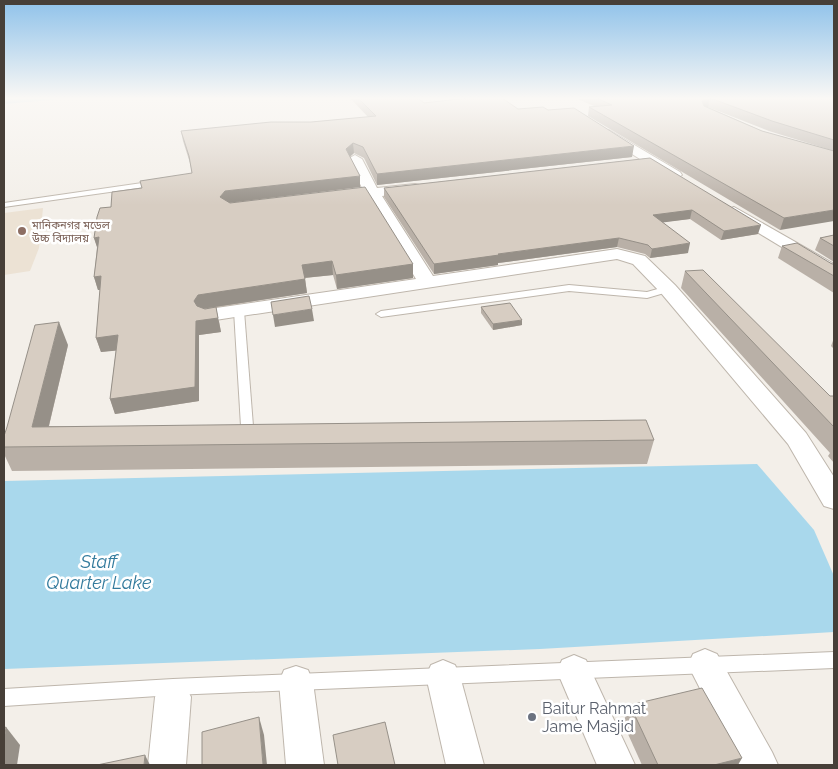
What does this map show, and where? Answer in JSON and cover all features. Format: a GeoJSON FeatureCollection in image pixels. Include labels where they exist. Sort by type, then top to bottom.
{"type":"FeatureCollection","features":[{"type":"Feature","properties":{"kind":"street"},"geometry":{"type":"LineString","coordinates":[[608,134],[690,184]]}},
{"type":"Feature","properties":{"kind":"street"},"geometry":{"type":"LineString","coordinates":[[354,159],[372,193],[428,283]]}},
{"type":"Feature","properties":{"kind":"street"},"geometry":{"type":"LineString","coordinates":[[633,162],[652,160]]}},
{"type":"Feature","properties":{"kind":"street"},"geometry":{"type":"LineString","coordinates":[[325,198],[430,186]]}},
{"type":"Feature","properties":{"kind":"street"},"geometry":{"type":"LineString","coordinates":[[720,204],[834,271]]}},
{"type":"Feature","properties":{"kind":"street"},"geometry":{"type":"LineString","coordinates":[[209,315],[617,254],[638,260],[668,289],[797,439],[834,499]]}},
{"type":"Feature","properties":{"kind":"street"},"geometry":{"type":"LineString","coordinates":[[705,665],[759,765]]}},
{"type":"Feature","properties":{"kind":"street"},"geometry":{"type":"LineString","coordinates":[[574,671],[616,765]]}},
{"type":"Feature","properties":{"kind":"street"},"geometry":{"type":"LineString","coordinates":[[443,676],[464,765]]}},
{"type":"Feature","properties":{"kind":"street"},"geometry":{"type":"LineString","coordinates":[[296,682],[305,765]]}},
{"type":"Feature","properties":{"kind":"street"},"geometry":{"type":"LineString","coordinates":[[168,765],[173,697]]}},
{"type":"Feature","properties":{"kind":"lane"},"geometry":{"type":"LineString","coordinates":[[4,205],[160,182]]}},
{"type":"Feature","properties":{"kind":"lane"},"geometry":{"type":"LineString","coordinates":[[380,314],[569,288],[647,295],[668,289]]}},
{"type":"Feature","properties":{"kind":"lane"},"geometry":{"type":"LineString","coordinates":[[239,311],[247,426]]}},
{"type":"Feature","properties":{"kind":"lane"},"geometry":{"type":"LineString","coordinates":[[4,698],[173,687],[834,660]]}},
{"type":"Feature","properties":{"kind":"shaded area","name":"মানিকনগর মডেল উচ্চ বিদ্যালয়"},"geometry":{"type":"Polygon","coordinates":[[[43,208],[39,248],[30,271],[4,275],[4,213],[43,208]]]}},
{"type":"Feature","properties":{"kind":"water","name":"Staff Quarter Lake"},"geometry":{"type":"Polygon","coordinates":[[[757,464],[814,530],[834,576],[834,632],[540,649],[4,669],[4,481],[757,464]]]}},
{"type":"Feature","properties":{"kind":"building"},"geometry":{"type":"Polygon","coordinates":[[[182,134],[615,134],[634,146],[377,174],[363,147],[353,143],[346,149],[360,176],[225,191],[220,197],[230,203],[365,187],[413,264],[336,275],[332,261],[302,265],[305,279],[198,295],[194,301],[197,306],[205,309],[216,307],[218,318],[196,321],[195,387],[110,399],[118,335],[96,338],[101,276],[94,277],[99,237],[94,238],[97,217],[100,208],[111,207],[112,192],[142,188],[140,181],[192,173],[182,134]]]}},
{"type":"Feature","properties":{"kind":"building"},"geometry":{"type":"Polygon","coordinates":[[[636,134],[772,134],[834,151],[834,210],[784,218],[636,134]]]}},
{"type":"Feature","properties":{"kind":"building"},"geometry":{"type":"Polygon","coordinates":[[[814,134],[834,134],[834,140],[814,134]]]}},
{"type":"Feature","properties":{"kind":"building"},"geometry":{"type":"Polygon","coordinates":[[[650,158],[761,225],[724,231],[692,210],[653,215],[690,243],[652,249],[648,245],[619,238],[434,264],[384,188],[650,158]]]}},
{"type":"Feature","properties":{"kind":"building"},"geometry":{"type":"Polygon","coordinates":[[[834,235],[834,246],[820,238],[834,235]]]}},
{"type":"Feature","properties":{"kind":"building"},"geometry":{"type":"Polygon","coordinates":[[[797,243],[834,264],[834,276],[782,246],[797,243]]]}},
{"type":"Feature","properties":{"kind":"building"},"geometry":{"type":"Polygon","coordinates":[[[703,270],[830,396],[834,396],[834,427],[685,271],[703,270]]]}},
{"type":"Feature","properties":{"kind":"building"},"geometry":{"type":"Polygon","coordinates":[[[309,296],[312,309],[273,315],[271,302],[309,296]]]}},
{"type":"Feature","properties":{"kind":"building"},"geometry":{"type":"Polygon","coordinates":[[[510,303],[522,320],[493,324],[481,307],[510,303]]]}},
{"type":"Feature","properties":{"kind":"building"},"geometry":{"type":"Polygon","coordinates":[[[59,322],[32,427],[646,420],[654,440],[4,447],[4,436],[35,325],[59,322]]]}},
{"type":"Feature","properties":{"kind":"building"},"geometry":{"type":"Polygon","coordinates":[[[702,688],[742,758],[714,765],[658,765],[630,705],[702,688]]]}},
{"type":"Feature","properties":{"kind":"building"},"geometry":{"type":"Polygon","coordinates":[[[259,717],[263,765],[202,765],[202,732],[259,717]]]}},
{"type":"Feature","properties":{"kind":"building"},"geometry":{"type":"Polygon","coordinates":[[[385,722],[395,765],[338,765],[333,735],[385,722]]]}},
{"type":"Feature","properties":{"kind":"building"},"geometry":{"type":"Polygon","coordinates":[[[145,755],[144,765],[97,765],[145,755]]]}},
{"type":"Feature","properties":{"kind":"place","name":"মানিকনগর মডেল উচ্চ বিদ্যালয়"},"geometry":{"type":"Point","coordinates":[22,231]}},
{"type":"Feature","properties":{"kind":"place","name":"Baitur Rahmat Jame Masjid"},"geometry":{"type":"Point","coordinates":[532,717]}}]}
